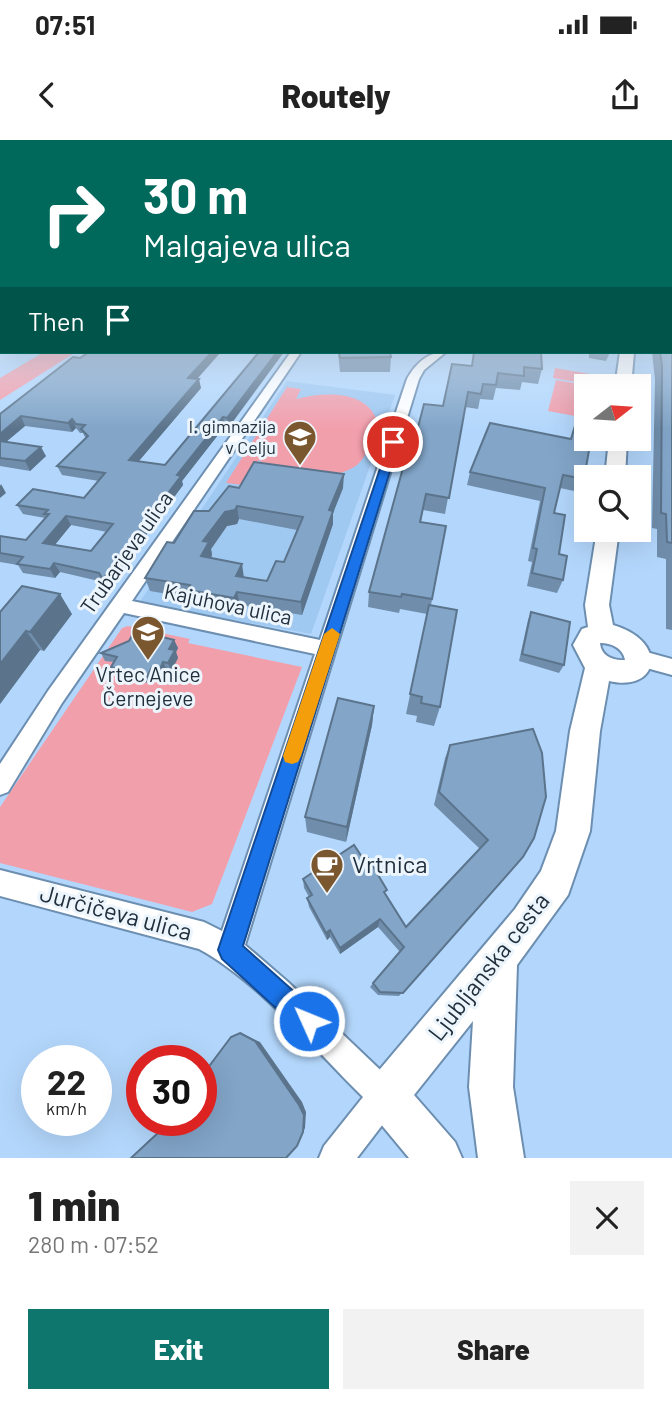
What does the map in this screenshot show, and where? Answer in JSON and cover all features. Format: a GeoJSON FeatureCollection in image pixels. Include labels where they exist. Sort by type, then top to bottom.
{"type":"FeatureCollection","features":[{"type":"Feature","properties":{"kind":"street","name":"Trubarjeva ulica"},"geometry":{"type":"LineString","coordinates":[[0,783],[55,697],[295,354]]}},
{"type":"Feature","properties":{"kind":"street"},"geometry":{"type":"LineString","coordinates":[[230,950],[413,379],[419,368],[438,354]]}},
{"type":"Feature","properties":{"kind":"street"},"geometry":{"type":"LineString","coordinates":[[625,374],[627,354]]}},
{"type":"Feature","properties":{"kind":"street","name":"Ljubljanska cesta"},"geometry":{"type":"LineString","coordinates":[[336,1158],[528,922],[548,892],[566,857],[573,831],[585,731],[601,650],[598,594],[606,542]]}},
{"type":"Feature","properties":{"kind":"street","name":"Kajuhova ulica"},"geometry":{"type":"LineString","coordinates":[[119,605],[327,649]]}},
{"type":"Feature","properties":{"kind":"street"},"geometry":{"type":"LineString","coordinates":[[626,640],[635,648],[639,658],[636,667],[627,673],[613,672],[601,650],[626,640]]}},
{"type":"Feature","properties":{"kind":"street"},"geometry":{"type":"LineString","coordinates":[[639,658],[672,667]]}},
{"type":"Feature","properties":{"kind":"street","name":"Jurčičeva ulica"},"geometry":{"type":"LineString","coordinates":[[0,883],[204,936],[230,950],[278,992],[385,1096]]}},
{"type":"Feature","properties":{"kind":"street"},"geometry":{"type":"LineString","coordinates":[[499,956],[494,1001],[491,1087],[502,1158]]}},
{"type":"Feature","properties":{"kind":"street"},"geometry":{"type":"LineString","coordinates":[[385,1096],[439,1158]]}},
{"type":"Feature","properties":{"kind":"shaded area"},"geometry":{"type":"Polygon","coordinates":[[[41,354],[73,354],[0,400],[0,378],[41,354]]]}},
{"type":"Feature","properties":{"kind":"shaded area"},"geometry":{"type":"Polygon","coordinates":[[[555,368],[590,374],[574,374],[574,382],[553,378],[555,368]]]}},
{"type":"Feature","properties":{"kind":"shaded area"},"geometry":{"type":"Polygon","coordinates":[[[556,380],[574,383],[574,416],[548,411],[556,380]]]}},
{"type":"Feature","properties":{"kind":"shaded area","name":"I. gimnazija v Celju"},"geometry":{"type":"Polygon","coordinates":[[[287,381],[395,395],[311,634],[139,603],[287,381]]]}},
{"type":"Feature","properties":{"kind":"shaded area"},"geometry":{"type":"Polygon","coordinates":[[[287,387],[301,389],[296,399],[342,395],[363,403],[371,410],[377,420],[365,456],[357,465],[346,471],[320,477],[281,472],[259,460],[243,485],[226,483],[287,387]]]}},
{"type":"Feature","properties":{"kind":"shaded area"},"geometry":{"type":"Polygon","coordinates":[[[128,626],[190,639],[188,643],[302,667],[212,904],[192,912],[0,863],[0,807],[122,628],[128,626]]]}},
{"type":"Feature","properties":{"kind":"building"},"geometry":{"type":"Polygon","coordinates":[[[86,354],[210,354],[188,378],[199,379],[129,460],[165,465],[257,354],[275,354],[227,418],[223,417],[177,475],[181,476],[103,579],[99,573],[54,563],[50,569],[17,564],[23,557],[0,553],[0,536],[26,540],[49,514],[44,514],[48,510],[17,505],[33,489],[84,498],[105,473],[57,466],[88,436],[81,429],[85,425],[76,424],[72,419],[68,423],[21,416],[0,434],[0,414],[73,357],[80,358],[86,354]],[[66,516],[43,543],[91,551],[113,524],[66,516]]]}},
{"type":"Feature","properties":{"kind":"building"},"geometry":{"type":"Polygon","coordinates":[[[339,354],[390,354],[391,357],[340,358],[339,354]]]}},
{"type":"Feature","properties":{"kind":"building"},"geometry":{"type":"Polygon","coordinates":[[[474,354],[541,354],[542,369],[524,367],[524,376],[498,373],[496,385],[483,384],[481,394],[468,392],[449,498],[426,494],[420,522],[446,526],[432,599],[369,592],[406,457],[410,458],[424,404],[443,406],[452,364],[472,366],[474,354]]]}},
{"type":"Feature","properties":{"kind":"building"},"geometry":{"type":"Polygon","coordinates":[[[660,354],[672,354],[672,543],[667,542],[666,514],[661,513],[660,354]]]}},
{"type":"Feature","properties":{"kind":"building"},"geometry":{"type":"Polygon","coordinates":[[[490,423],[571,439],[574,429],[574,452],[589,452],[586,465],[574,465],[574,477],[563,475],[554,513],[565,515],[559,554],[567,556],[563,580],[532,573],[537,549],[533,548],[545,488],[470,472],[490,423]]]}},
{"type":"Feature","properties":{"kind":"building"},"geometry":{"type":"Polygon","coordinates":[[[0,441],[41,447],[25,461],[0,458],[0,441]]]}},
{"type":"Feature","properties":{"kind":"building"},"geometry":{"type":"Polygon","coordinates":[[[254,462],[344,474],[329,510],[333,511],[301,602],[237,592],[234,598],[188,590],[190,585],[145,578],[167,542],[174,543],[194,511],[209,511],[229,486],[239,488],[254,462]],[[237,506],[235,510],[225,512],[203,541],[209,542],[201,556],[242,564],[236,576],[267,581],[276,561],[284,562],[303,517],[237,506]]]}},
{"type":"Feature","properties":{"kind":"building"},"geometry":{"type":"Polygon","coordinates":[[[22,586],[60,594],[0,664],[0,612],[22,586]]]}},
{"type":"Feature","properties":{"kind":"building"},"geometry":{"type":"Polygon","coordinates":[[[429,605],[457,610],[440,707],[421,703],[422,697],[410,694],[429,605]]]}},
{"type":"Feature","properties":{"kind":"building"},"geometry":{"type":"Polygon","coordinates":[[[531,612],[570,622],[564,665],[522,654],[531,612]]]}},
{"type":"Feature","properties":{"kind":"building","name":"Vrtec Anice Černejeve"},"geometry":{"type":"Polygon","coordinates":[[[135,630],[174,640],[169,649],[175,650],[168,663],[163,662],[160,669],[152,667],[147,677],[111,667],[117,657],[101,653],[129,641],[135,630]]]}},
{"type":"Feature","properties":{"kind":"building"},"geometry":{"type":"Polygon","coordinates":[[[338,698],[374,706],[347,827],[305,817],[338,698]]]}},
{"type":"Feature","properties":{"kind":"building"},"geometry":{"type":"Polygon","coordinates":[[[533,729],[542,753],[546,797],[534,838],[523,857],[403,993],[380,992],[373,983],[404,947],[380,919],[340,948],[330,930],[326,933],[307,898],[312,895],[303,879],[354,845],[364,860],[368,858],[387,890],[384,892],[406,927],[488,840],[439,792],[450,745],[533,729]]]}},
{"type":"Feature","properties":{"kind":"building"},"geometry":{"type":"Polygon","coordinates":[[[240,1033],[255,1041],[299,1105],[304,1115],[303,1132],[297,1146],[286,1158],[131,1158],[155,1136],[217,1136],[217,1056],[231,1037],[240,1033]]]}},
{"type":"Feature","properties":{"kind":"slow traffic"},"geometry":{"type":"LineString","coordinates":[[292,756],[332,634]]}},
{"type":"Feature","properties":{"kind":"place","name":"I. gimnazija v Celju"},"geometry":{"type":"Point","coordinates":[300,467]}},
{"type":"Feature","properties":{"kind":"place","name":"Vrtec Anice Černejeve"},"geometry":{"type":"Point","coordinates":[148,662]}},
{"type":"Feature","properties":{"kind":"place","name":"Vrtnica"},"geometry":{"type":"Point","coordinates":[327,895]}},
{"type":"Feature","properties":{"kind":"route"},"geometry":{"type":"LineString","coordinates":[[309,1021],[230,950],[393,442]]}}]}
